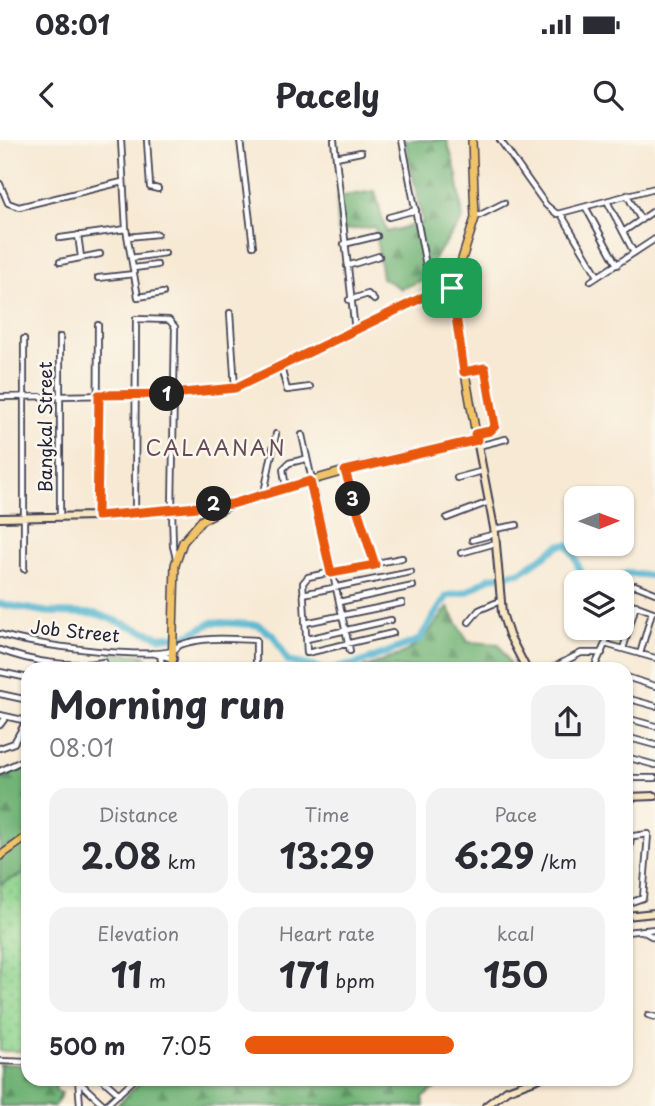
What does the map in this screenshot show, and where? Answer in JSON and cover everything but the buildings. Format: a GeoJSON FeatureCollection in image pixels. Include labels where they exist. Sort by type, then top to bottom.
{"type":"FeatureCollection","features":[{"type":"Feature","properties":{"kind":"main road"},"geometry":{"type":"LineString","coordinates":[[472,140],[475,218],[452,288],[464,372],[495,531],[500,601],[509,635],[523,662]]}},
{"type":"Feature","properties":{"kind":"main road"},"geometry":{"type":"LineString","coordinates":[[0,518],[135,514],[232,504],[345,471],[477,440]]}},
{"type":"Feature","properties":{"kind":"main road"},"geometry":{"type":"LineString","coordinates":[[173,662],[176,558],[196,525],[232,504]]}},
{"type":"Feature","properties":{"kind":"main road"},"geometry":{"type":"LineString","coordinates":[[633,797],[655,796]]}},
{"type":"Feature","properties":{"kind":"main road"},"geometry":{"type":"LineString","coordinates":[[0,856],[21,841]]}},
{"type":"Feature","properties":{"kind":"main road"},"geometry":{"type":"LineString","coordinates":[[633,915],[655,913]]}},
{"type":"Feature","properties":{"kind":"main road"},"geometry":{"type":"LineString","coordinates":[[486,1106],[507,1090],[518,1086]]}},
{"type":"Feature","properties":{"kind":"street"},"geometry":{"type":"LineString","coordinates":[[121,140],[126,229],[138,297],[163,293]]}},
{"type":"Feature","properties":{"kind":"street"},"geometry":{"type":"LineString","coordinates":[[147,140],[150,187],[158,189]]}},
{"type":"Feature","properties":{"kind":"street"},"geometry":{"type":"LineString","coordinates":[[240,140],[253,246]]}},
{"type":"Feature","properties":{"kind":"street"},"geometry":{"type":"LineString","coordinates":[[334,140],[349,300],[355,331]]}},
{"type":"Feature","properties":{"kind":"street"},"geometry":{"type":"LineString","coordinates":[[402,140],[431,292]]}},
{"type":"Feature","properties":{"kind":"street"},"geometry":{"type":"LineString","coordinates":[[500,140],[546,205],[555,213],[586,208],[655,188]]}},
{"type":"Feature","properties":{"kind":"street"},"geometry":{"type":"LineString","coordinates":[[336,157],[361,152]]}},
{"type":"Feature","properties":{"kind":"street"},"geometry":{"type":"LineString","coordinates":[[0,184],[8,203],[19,207],[122,182]]}},
{"type":"Feature","properties":{"kind":"street"},"geometry":{"type":"LineString","coordinates":[[627,195],[641,220]]}},
{"type":"Feature","properties":{"kind":"street"},"geometry":{"type":"LineString","coordinates":[[607,201],[635,253]]}},
{"type":"Feature","properties":{"kind":"street"},"geometry":{"type":"LineString","coordinates":[[475,218],[504,203]]}},
{"type":"Feature","properties":{"kind":"street"},"geometry":{"type":"LineString","coordinates":[[586,208],[617,265]]}},
{"type":"Feature","properties":{"kind":"street"},"geometry":{"type":"LineString","coordinates":[[389,218],[416,210]]}},
{"type":"Feature","properties":{"kind":"street"},"geometry":{"type":"LineString","coordinates":[[623,232],[655,210]]}},
{"type":"Feature","properties":{"kind":"street"},"geometry":{"type":"LineString","coordinates":[[561,214],[598,276]]}},
{"type":"Feature","properties":{"kind":"street"},"geometry":{"type":"LineString","coordinates":[[60,238],[126,229]]}},
{"type":"Feature","properties":{"kind":"street"},"geometry":{"type":"LineString","coordinates":[[128,237],[157,234]]}},
{"type":"Feature","properties":{"kind":"street"},"geometry":{"type":"LineString","coordinates":[[78,235],[81,257]]}},
{"type":"Feature","properties":{"kind":"street"},"geometry":{"type":"LineString","coordinates":[[344,244],[377,236]]}},
{"type":"Feature","properties":{"kind":"street"},"geometry":{"type":"LineString","coordinates":[[591,281],[655,239]]}},
{"type":"Feature","properties":{"kind":"street"},"geometry":{"type":"LineString","coordinates":[[131,258],[165,253]]}},
{"type":"Feature","properties":{"kind":"street"},"geometry":{"type":"LineString","coordinates":[[60,262],[100,254]]}},
{"type":"Feature","properties":{"kind":"street"},"geometry":{"type":"LineString","coordinates":[[347,266],[379,256]]}},
{"type":"Feature","properties":{"kind":"street"},"geometry":{"type":"LineString","coordinates":[[98,278],[157,265]]}},
{"type":"Feature","properties":{"kind":"street"},"geometry":{"type":"LineString","coordinates":[[0,397],[172,394],[235,388],[281,368],[431,292],[452,288]]}},
{"type":"Feature","properties":{"kind":"street"},"geometry":{"type":"LineString","coordinates":[[349,300],[368,294],[374,300]]}},
{"type":"Feature","properties":{"kind":"street"},"geometry":{"type":"LineString","coordinates":[[230,313],[235,388]]}},
{"type":"Feature","properties":{"kind":"street"},"geometry":{"type":"LineString","coordinates":[[135,514],[136,319],[173,322],[172,509],[176,558]]}},
{"type":"Feature","properties":{"kind":"street"},"geometry":{"type":"LineString","coordinates":[[97,516],[98,325]]}},
{"type":"Feature","properties":{"kind":"street","name":"Bangkal Street"},"geometry":{"type":"LineString","coordinates":[[60,337],[60,517]]}},
{"type":"Feature","properties":{"kind":"street"},"geometry":{"type":"LineString","coordinates":[[24,339],[24,569]]}},
{"type":"Feature","properties":{"kind":"street"},"geometry":{"type":"LineString","coordinates":[[281,368],[286,390],[310,387]]}},
{"type":"Feature","properties":{"kind":"street"},"geometry":{"type":"LineString","coordinates":[[464,372],[485,368],[495,426],[477,440]]}},
{"type":"Feature","properties":{"kind":"street"},"geometry":{"type":"LineString","coordinates":[[264,494],[275,434]]}},
{"type":"Feature","properties":{"kind":"street"},"geometry":{"type":"LineString","coordinates":[[302,435],[349,648]]}},
{"type":"Feature","properties":{"kind":"street"},"geometry":{"type":"LineString","coordinates":[[477,440],[506,439]]}},
{"type":"Feature","properties":{"kind":"street"},"geometry":{"type":"LineString","coordinates":[[286,488],[284,469],[289,463],[305,458]]}},
{"type":"Feature","properties":{"kind":"street"},"geometry":{"type":"LineString","coordinates":[[345,471],[375,565]]}},
{"type":"Feature","properties":{"kind":"street"},"geometry":{"type":"LineString","coordinates":[[457,478],[484,471]]}},
{"type":"Feature","properties":{"kind":"street"},"geometry":{"type":"LineString","coordinates":[[447,518],[490,501]]}},
{"type":"Feature","properties":{"kind":"street"},"geometry":{"type":"LineString","coordinates":[[472,540],[517,525]]}},
{"type":"Feature","properties":{"kind":"street"},"geometry":{"type":"LineString","coordinates":[[461,553],[496,543]]}},
{"type":"Feature","properties":{"kind":"street"},"geometry":{"type":"LineString","coordinates":[[393,633],[349,648],[309,653],[303,583],[306,578],[401,558]]}},
{"type":"Feature","properties":{"kind":"street"},"geometry":{"type":"LineString","coordinates":[[303,594],[411,572]]}},
{"type":"Feature","properties":{"kind":"street"},"geometry":{"type":"LineString","coordinates":[[339,602],[413,586]]}},
{"type":"Feature","properties":{"kind":"street"},"geometry":{"type":"LineString","coordinates":[[634,586],[655,593]]}},
{"type":"Feature","properties":{"kind":"street"},"geometry":{"type":"LineString","coordinates":[[469,622],[479,610],[500,601]]}},
{"type":"Feature","properties":{"kind":"street"},"geometry":{"type":"LineString","coordinates":[[305,623],[402,603]]}},
{"type":"Feature","properties":{"kind":"street"},"geometry":{"type":"LineString","coordinates":[[623,649],[636,606],[654,613],[640,654]]}},
{"type":"Feature","properties":{"kind":"street"},"geometry":{"type":"LineString","coordinates":[[306,639],[391,620]]}},
{"type":"Feature","properties":{"kind":"street","name":"Job Street"},"geometry":{"type":"LineString","coordinates":[[0,634],[41,645],[174,652]]}},
{"type":"Feature","properties":{"kind":"street"},"geometry":{"type":"LineString","coordinates":[[174,652],[181,645],[211,639],[256,640],[257,662]]}},
{"type":"Feature","properties":{"kind":"street"},"geometry":{"type":"LineString","coordinates":[[599,662],[606,640]]}},
{"type":"Feature","properties":{"kind":"street"},"geometry":{"type":"LineString","coordinates":[[605,644],[655,659]]}},
{"type":"Feature","properties":{"kind":"street"},"geometry":{"type":"LineString","coordinates":[[0,650],[45,662]]}},
{"type":"Feature","properties":{"kind":"street","name":"Job Street"},"geometry":{"type":"LineString","coordinates":[[148,652],[160,655],[174,652]]}},
{"type":"Feature","properties":{"kind":"street"},"geometry":{"type":"LineString","coordinates":[[565,662],[586,652],[602,653]]}},
{"type":"Feature","properties":{"kind":"street"},"geometry":{"type":"LineString","coordinates":[[586,652],[594,662]]}},
{"type":"Feature","properties":{"kind":"street"},"geometry":{"type":"LineString","coordinates":[[160,655],[162,662]]}},
{"type":"Feature","properties":{"kind":"street"},"geometry":{"type":"LineString","coordinates":[[0,672],[21,676]]}},
{"type":"Feature","properties":{"kind":"street"},"geometry":{"type":"LineString","coordinates":[[633,679],[655,686]]}},
{"type":"Feature","properties":{"kind":"street"},"geometry":{"type":"LineString","coordinates":[[0,694],[21,698]]}},
{"type":"Feature","properties":{"kind":"street"},"geometry":{"type":"LineString","coordinates":[[633,700],[655,706]]}},
{"type":"Feature","properties":{"kind":"street"},"geometry":{"type":"LineString","coordinates":[[0,725],[3,716],[21,720]]}},
{"type":"Feature","properties":{"kind":"street"},"geometry":{"type":"LineString","coordinates":[[633,720],[655,726]]}},
{"type":"Feature","properties":{"kind":"street"},"geometry":{"type":"LineString","coordinates":[[0,748],[14,743],[21,731]]}},
{"type":"Feature","properties":{"kind":"street"},"geometry":{"type":"LineString","coordinates":[[633,739],[655,745]]}},
{"type":"Feature","properties":{"kind":"street"},"geometry":{"type":"LineString","coordinates":[[633,759],[655,765]]}},
{"type":"Feature","properties":{"kind":"street"},"geometry":{"type":"LineString","coordinates":[[0,771],[21,761]]}},
{"type":"Feature","properties":{"kind":"street"},"geometry":{"type":"LineString","coordinates":[[633,778],[655,778]]}},
{"type":"Feature","properties":{"kind":"street"},"geometry":{"type":"LineString","coordinates":[[633,836],[648,834],[642,900],[633,902]]}},
{"type":"Feature","properties":{"kind":"street"},"geometry":{"type":"LineString","coordinates":[[647,866],[655,867]]}},
{"type":"Feature","properties":{"kind":"street"},"geometry":{"type":"LineString","coordinates":[[633,932],[655,929]]}},
{"type":"Feature","properties":{"kind":"street"},"geometry":{"type":"LineString","coordinates":[[643,931],[655,938]]}},
{"type":"Feature","properties":{"kind":"street"},"geometry":{"type":"LineString","coordinates":[[648,1015],[655,1017]]}},
{"type":"Feature","properties":{"kind":"street"},"geometry":{"type":"LineString","coordinates":[[0,1061],[21,1062]]}},
{"type":"Feature","properties":{"kind":"street"},"geometry":{"type":"LineString","coordinates":[[78,1086],[80,1106]]}},
{"type":"Feature","properties":{"kind":"street"},"geometry":{"type":"LineString","coordinates":[[84,1086],[105,1106],[125,1086]]}},
{"type":"Feature","properties":{"kind":"street"},"geometry":{"type":"LineString","coordinates":[[110,1086],[118,1094]]}},
{"type":"Feature","properties":{"kind":"green space"},"geometry":{"type":"Polygon","coordinates":[[[405,140],[447,140],[457,175],[463,219],[435,257],[425,279],[401,289],[382,278],[375,227],[338,231],[337,197],[375,191],[386,232],[423,223],[405,140]]]}},
{"type":"Feature","properties":{"kind":"green space"},"geometry":{"type":"Polygon","coordinates":[[[448,607],[468,642],[499,644],[509,662],[379,662],[404,653],[429,632],[448,607]]]}},
{"type":"Feature","properties":{"kind":"green space"},"geometry":{"type":"Polygon","coordinates":[[[112,653],[144,655],[148,659],[148,662],[111,662],[112,653]]]}},
{"type":"Feature","properties":{"kind":"green space"},"geometry":{"type":"Polygon","coordinates":[[[21,770],[21,875],[0,884],[0,778],[21,770]]]}},
{"type":"Feature","properties":{"kind":"green space"},"geometry":{"type":"Polygon","coordinates":[[[21,874],[21,1051],[0,1051],[0,880],[21,874]]]}},
{"type":"Feature","properties":{"kind":"green space"},"geometry":{"type":"Polygon","coordinates":[[[0,1064],[21,1065],[21,1086],[56,1086],[56,1091],[62,1093],[55,1106],[0,1106],[0,1064]]]}},
{"type":"Feature","properties":{"kind":"green space"},"geometry":{"type":"Polygon","coordinates":[[[137,1086],[439,1086],[423,1097],[424,1106],[116,1106],[137,1086]]]}},
{"type":"Feature","properties":{"kind":"waterway"},"geometry":{"type":"LineString","coordinates":[[362,662],[419,640],[447,596],[467,592],[489,578],[521,572],[560,545],[568,545],[579,570]]}},
{"type":"Feature","properties":{"kind":"waterway"},"geometry":{"type":"LineString","coordinates":[[634,574],[655,576]]}},
{"type":"Feature","properties":{"kind":"waterway"},"geometry":{"type":"LineString","coordinates":[[0,604],[47,612],[97,614],[160,637],[187,636],[213,622],[258,625],[274,636],[288,661],[292,662]]}},
{"type":"Feature","properties":{"kind":"district","name":"CALAANAN"},"geometry":{"type":"Point","coordinates":[216,449]}},
{"type":"Feature","properties":{"kind":"route"},"geometry":{"type":"LineString","coordinates":[[452,288],[452,305],[464,372],[485,368],[495,426],[490,431],[475,434],[477,440],[345,471],[375,565],[331,573],[310,481],[232,504],[216,503],[149,513],[97,516],[99,395],[172,394],[235,388],[281,368],[431,292],[452,288]]}}]}
